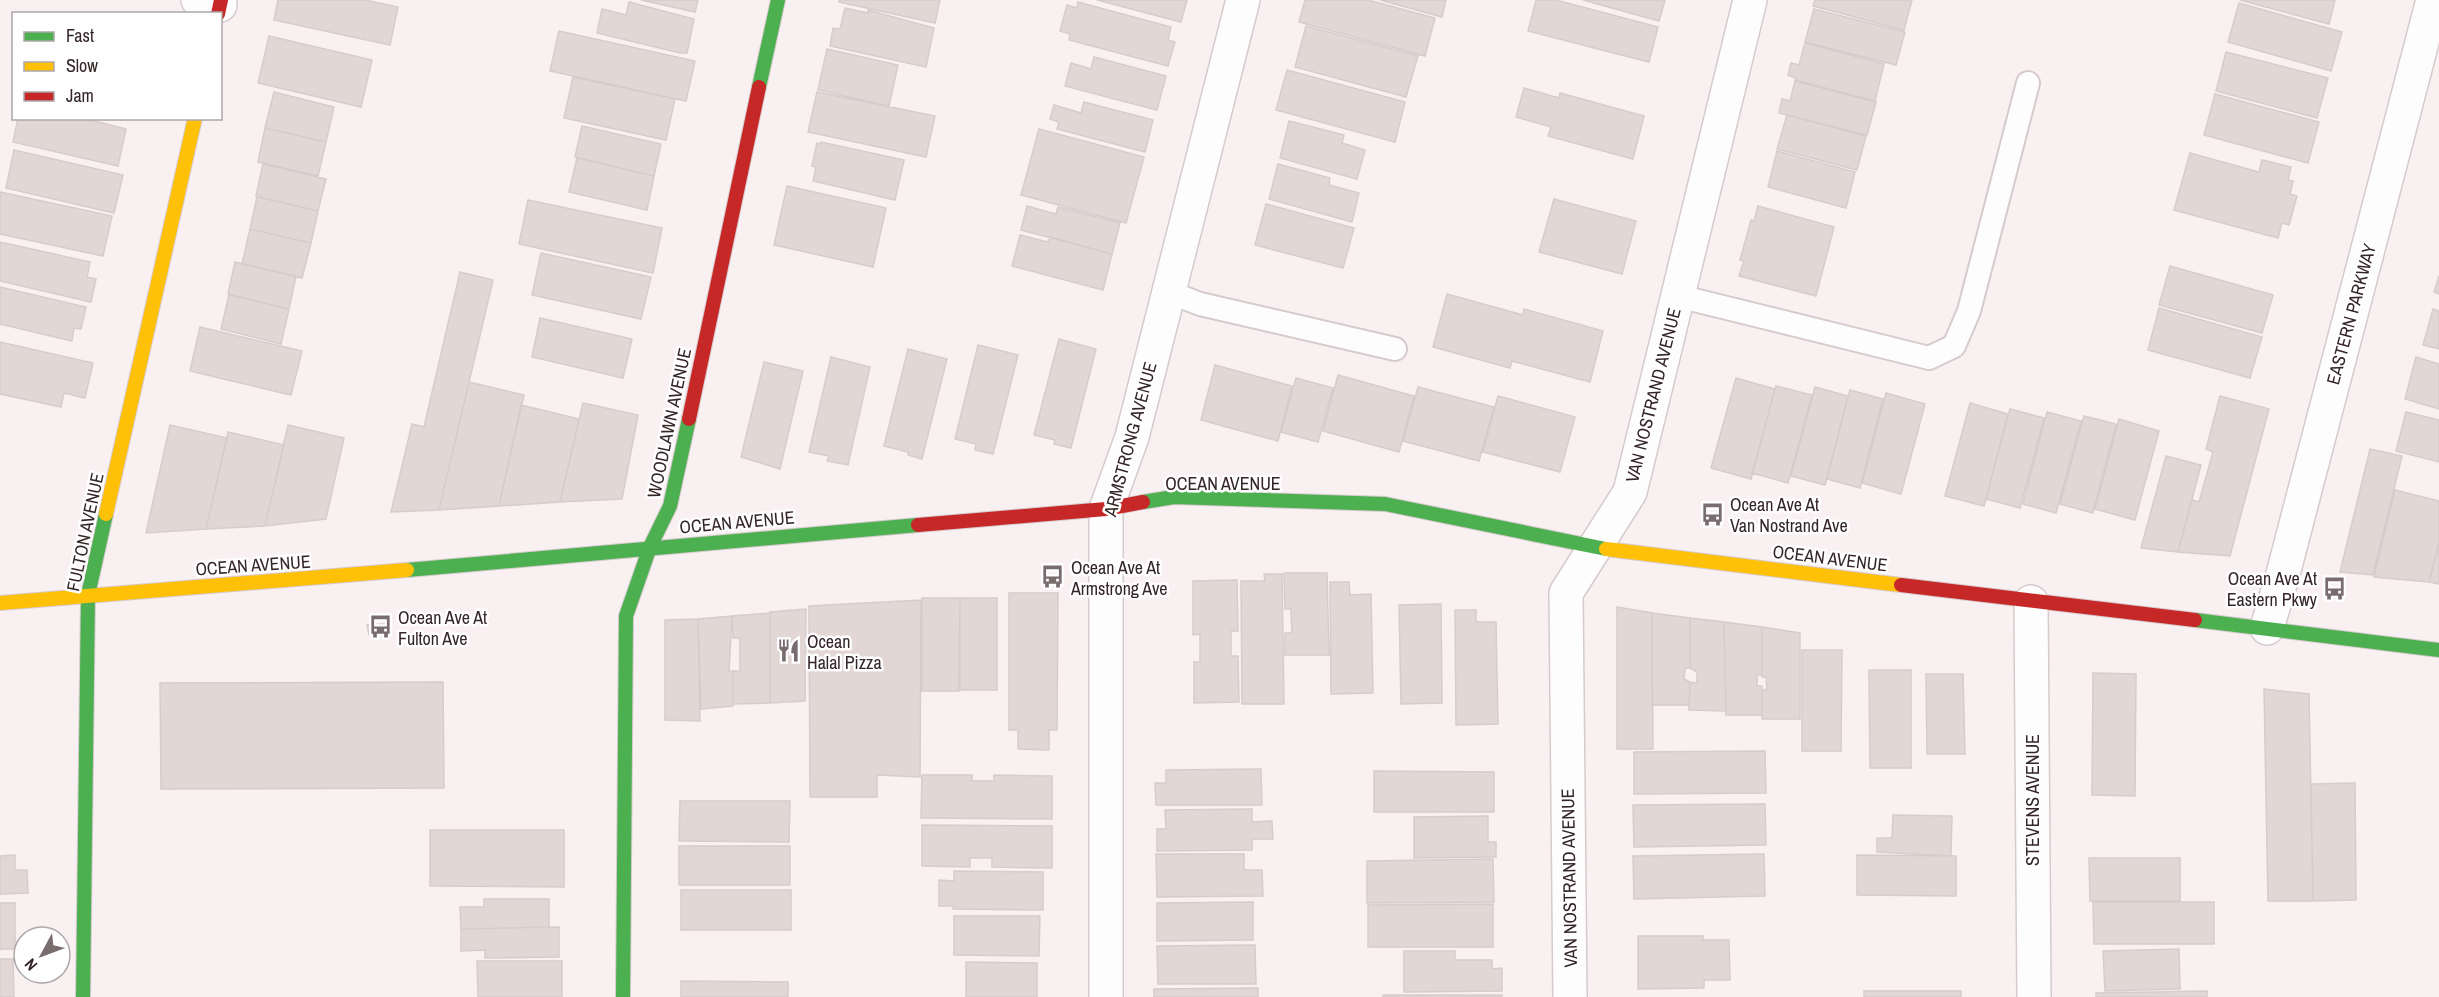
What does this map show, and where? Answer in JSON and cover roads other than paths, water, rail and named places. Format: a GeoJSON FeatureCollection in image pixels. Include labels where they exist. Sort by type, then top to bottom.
{"type":"FeatureCollection","features":[{"type":"Feature","properties":{"kind":"street","name":"WOODLAWN AVENUE"},"geometry":{"type":"LineString","coordinates":[[623,997],[626,616],[651,547],[670,506],[778,0]]}},
{"type":"Feature","properties":{"kind":"street","name":"ARMSTRONG AVENUE"},"geometry":{"type":"LineString","coordinates":[[1106,997],[1106,509],[1132,436],[1243,0]]}},
{"type":"Feature","properties":{"kind":"street","name":"VAN NOSTRAND AVENUE"},"geometry":{"type":"LineString","coordinates":[[1570,997],[1566,593],[1630,492],[1750,0]]}},
{"type":"Feature","properties":{"kind":"street","name":"EASTERN PARKWAY"},"geometry":{"type":"LineString","coordinates":[[2267,628],[2433,0]]}},
{"type":"Feature","properties":{"kind":"street","name":"FULTON AVENUE"},"geometry":{"type":"LineString","coordinates":[[83,997],[88,595],[195,120]]}},
{"type":"Feature","properties":{"kind":"street","name":"OCEAN AVENUE"},"geometry":{"type":"LineString","coordinates":[[0,603],[294,581],[651,547],[1106,509],[1174,497],[1385,504],[1595,548],[1631,550],[2031,602],[2439,650]]}},
{"type":"Feature","properties":{"kind":"street","name":"STEVENS AVENUE"},"geometry":{"type":"LineString","coordinates":[[2031,602],[2034,997]]}},
{"type":"Feature","properties":{"kind":"lane"},"geometry":{"type":"LineString","coordinates":[[1678,296],[1929,358],[1954,346],[1969,311],[2028,83]]}},
{"type":"Feature","properties":{"kind":"lane"},"geometry":{"type":"LineString","coordinates":[[1169,292],[1200,304],[1395,349]]}},
{"type":"Feature","properties":{"kind":"place","name":"Ocean Ave At Van Nostrand Ave"},"geometry":{"type":"Point","coordinates":[1712,514]}},
{"type":"Feature","properties":{"kind":"place","name":"Ocean Ave At Armstrong Ave"},"geometry":{"type":"Point","coordinates":[1053,577]}},
{"type":"Feature","properties":{"kind":"place","name":"Ocean Ave At Eastern Pkwy"},"geometry":{"type":"Point","coordinates":[2335,588]}},
{"type":"Feature","properties":{"kind":"place","name":"Ocean Ave At Fulton Ave"},"geometry":{"type":"Point","coordinates":[380,627]}},
{"type":"Feature","properties":{"kind":"place","name":"Ocean Halal Pizza"},"geometry":{"type":"Point","coordinates":[789,651]}}]}
